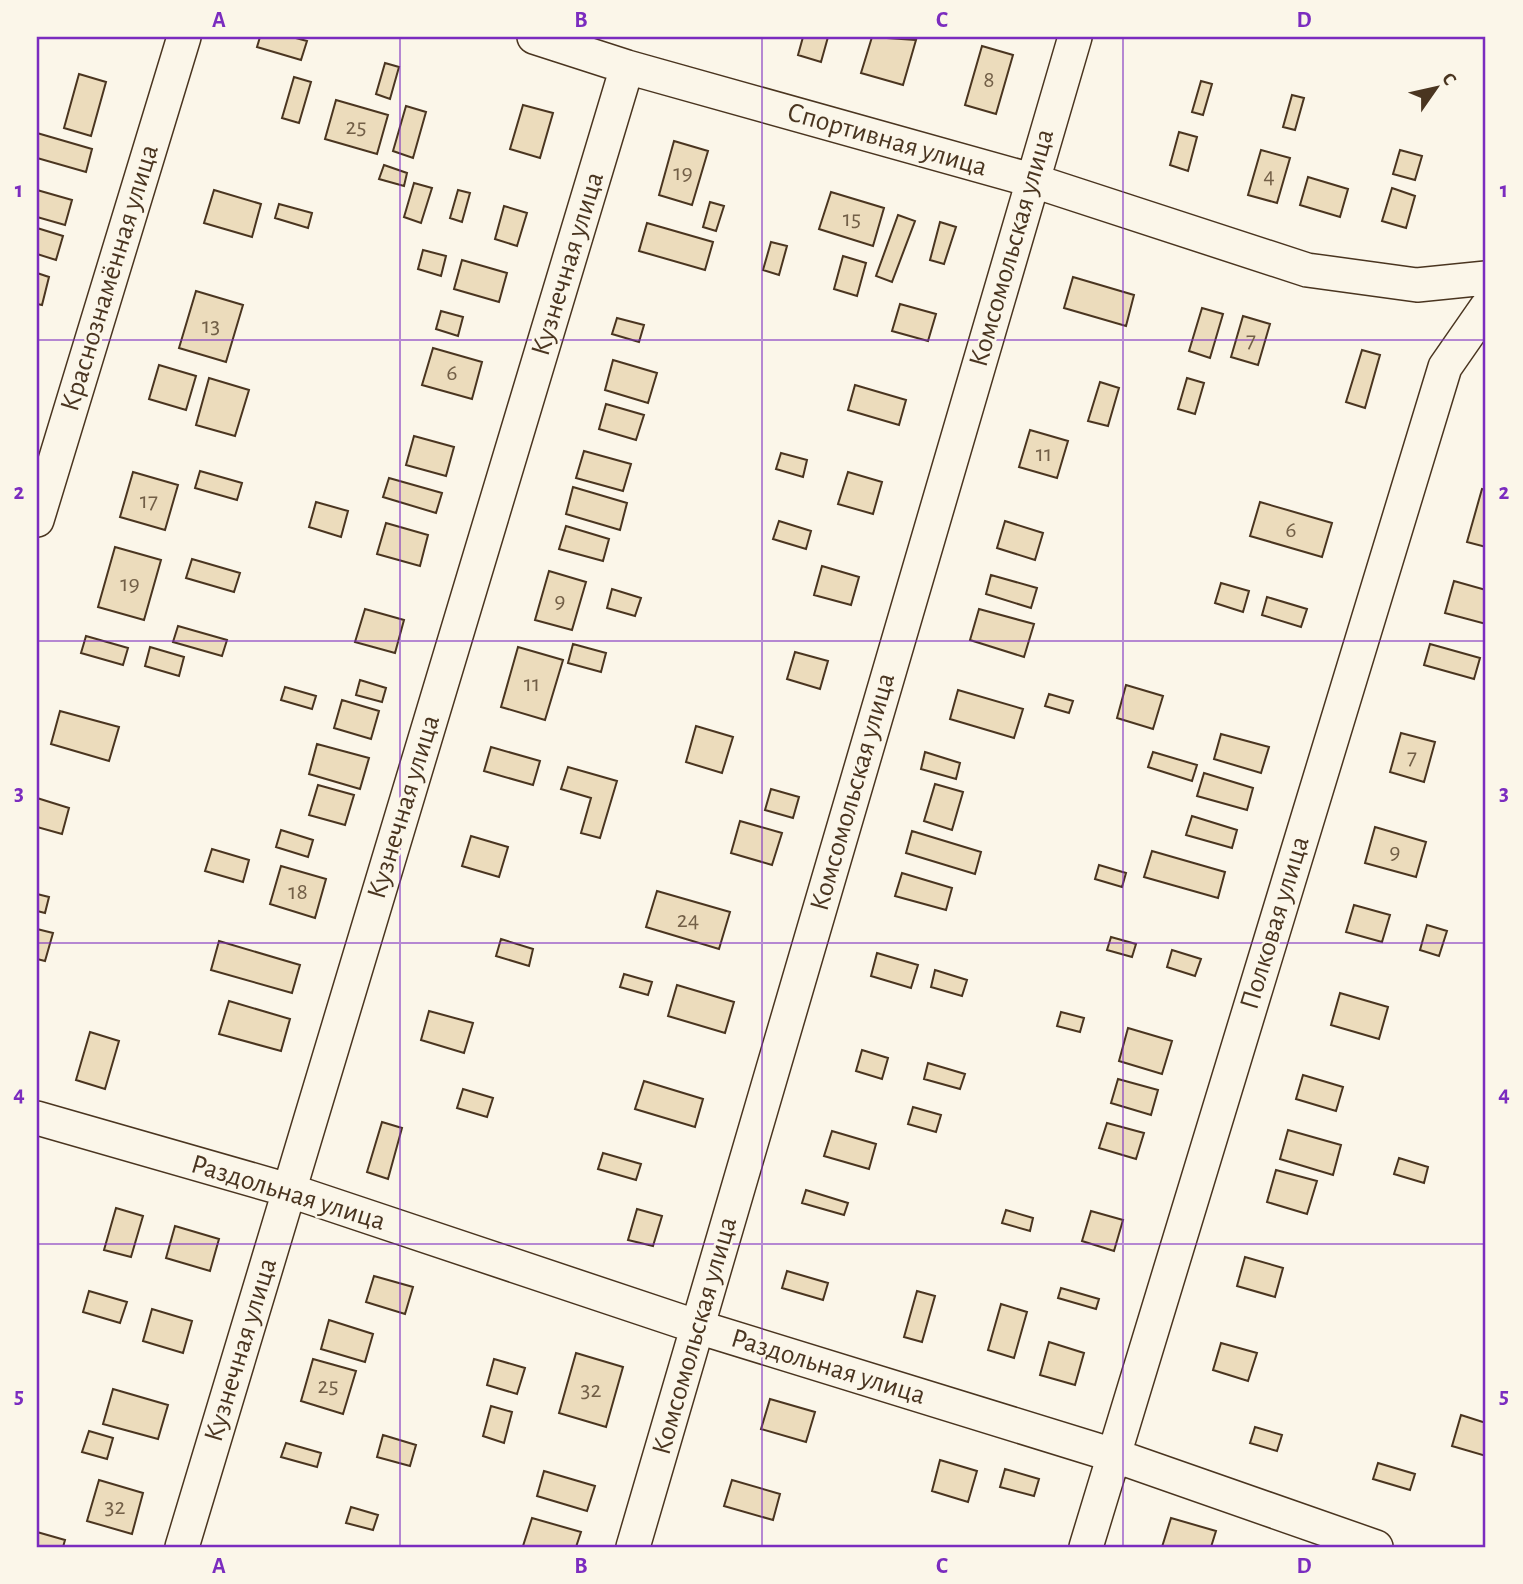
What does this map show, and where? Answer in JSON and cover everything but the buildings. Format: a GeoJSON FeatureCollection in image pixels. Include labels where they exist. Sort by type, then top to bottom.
{"type":"FeatureCollection","features":[{"type":"Feature","properties":{"kind":"street","name":"Краснознамённая улица"},"geometry":{"type":"LineString","coordinates":[[37,520],[184,37]]}},
{"type":"Feature","properties":{"kind":"street","name":"Спортивная улица"},"geometry":{"type":"LineString","coordinates":[[534,37],[627,67],[1031,180],[1307,271],[1417,285],[1486,278]]}},
{"type":"Feature","properties":{"kind":"street","name":"Комсомольская улица"},"geometry":{"type":"LineString","coordinates":[[633,1547],[1075,37]]}},
{"type":"Feature","properties":{"kind":"street","name":"Кузнечная улица"},"geometry":{"type":"LineString","coordinates":[[182,1547],[627,67]]}},
{"type":"Feature","properties":{"kind":"street","name":"Полковая улица"},"geometry":{"type":"LineString","coordinates":[[1086,1547],[1445,367],[1486,308]]}},
{"type":"Feature","properties":{"kind":"street","name":"Раздольная улица"},"geometry":{"type":"LineString","coordinates":[[37,1118],[288,1190],[698,1327],[1113,1455],[1376,1547]]}}]}
